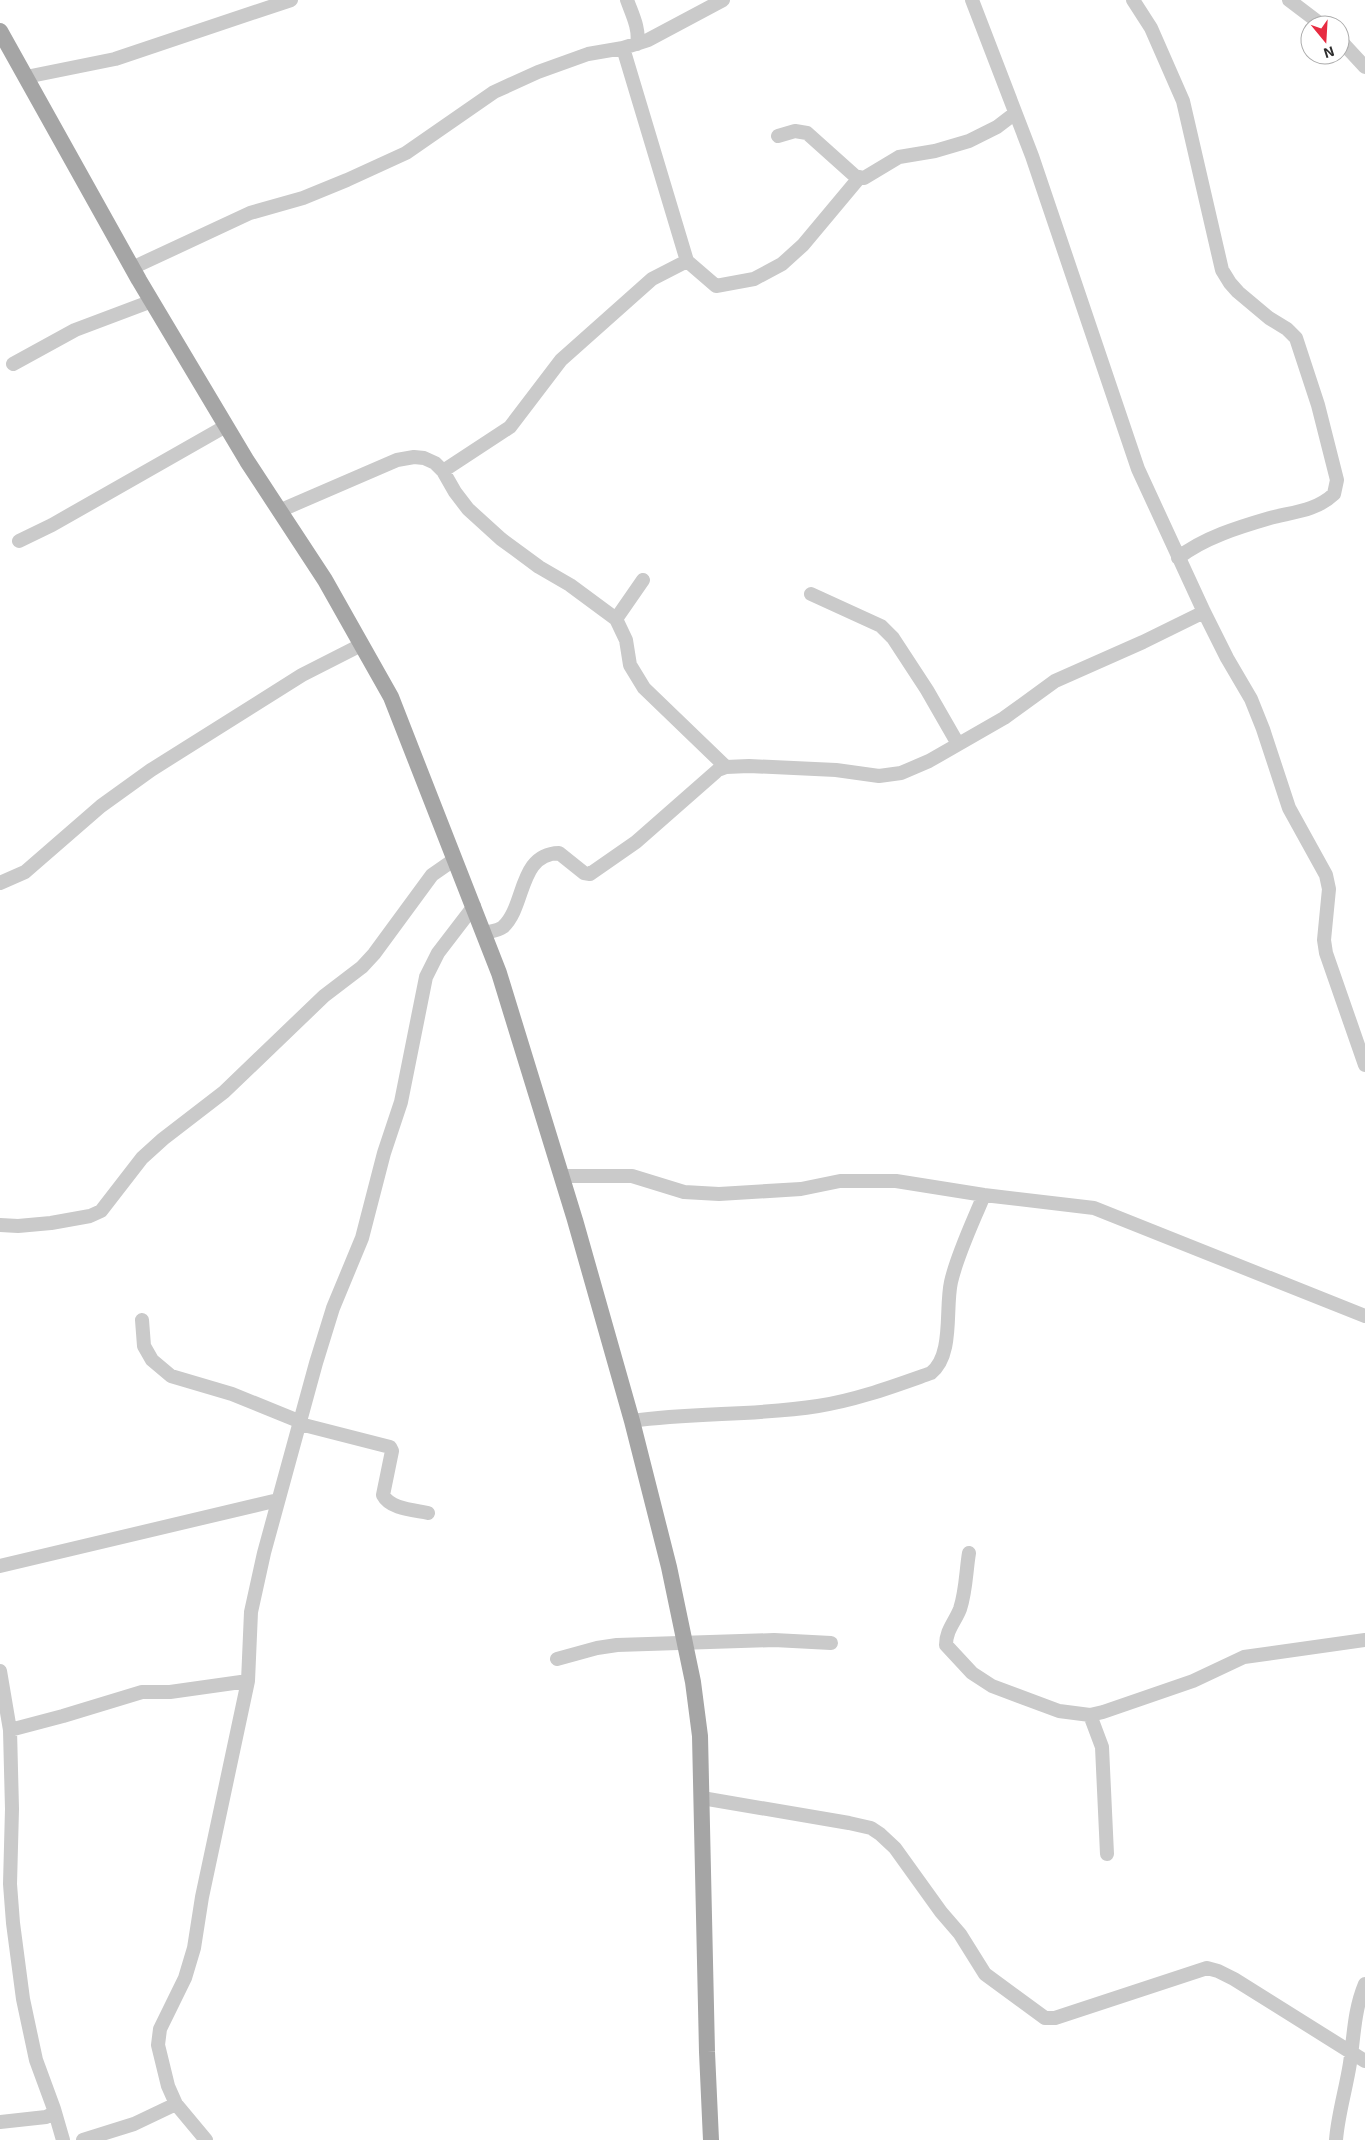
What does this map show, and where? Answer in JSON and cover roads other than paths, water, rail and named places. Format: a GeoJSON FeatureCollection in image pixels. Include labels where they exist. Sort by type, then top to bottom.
{"type":"FeatureCollection","features":[{"type":"Feature","properties":{"kind":"main road"},"geometry":{"type":"LineString","coordinates":[[0,31],[132,268],[226,426],[324,580],[391,696],[499,973],[561,1176],[632,1421],[669,1567],[693,1682],[700,1736],[707,2052],[711,2140]]}},
{"type":"Feature","properties":{"kind":"street"},"geometry":{"type":"LineString","coordinates":[[26,77],[115,59],[291,0]]}},
{"type":"Feature","properties":{"kind":"street"},"geometry":{"type":"LineString","coordinates":[[627,0],[637,27],[637,44]]}},
{"type":"Feature","properties":{"kind":"street"},"geometry":{"type":"LineString","coordinates":[[132,268],[250,212],[303,198],[406,153],[482,99],[538,72],[588,54],[637,44],[723,0]]}},
{"type":"Feature","properties":{"kind":"street"},"geometry":{"type":"LineString","coordinates":[[972,0],[1047,200],[1138,469],[1204,612],[1227,658],[1251,699],[1289,808],[1326,876],[1329,889],[1324,940],[1326,953],[1363,1057]]}},
{"type":"Feature","properties":{"kind":"street"},"geometry":{"type":"LineString","coordinates":[[1134,0],[1151,28],[1183,101],[1222,270],[1238,292],[1269,318],[1288,329],[1296,338],[1318,405],[1337,487],[1334,494],[1321,504],[1303,512],[1270,518],[1221,535],[1187,550],[1178,558]]}},
{"type":"Feature","properties":{"kind":"street"},"geometry":{"type":"LineString","coordinates":[[1289,0],[1309,15]]}},
{"type":"Feature","properties":{"kind":"street"},"geometry":{"type":"LineString","coordinates":[[623,48],[687,261],[716,286],[754,279],[782,264],[803,245],[824,217],[860,178],[868,176],[899,157],[935,151],[969,141],[997,127],[1014,114]]}},
{"type":"Feature","properties":{"kind":"street"},"geometry":{"type":"LineString","coordinates":[[1350,51],[1365,67]]}},
{"type":"Feature","properties":{"kind":"street"},"geometry":{"type":"LineString","coordinates":[[778,136],[795,131],[807,134],[860,178]]}},
{"type":"Feature","properties":{"kind":"street"},"geometry":{"type":"LineString","coordinates":[[444,471],[510,427],[561,360],[652,279],[687,261]]}},
{"type":"Feature","properties":{"kind":"street"},"geometry":{"type":"LineString","coordinates":[[13,364],[75,330],[152,301]]}},
{"type":"Feature","properties":{"kind":"street"},"geometry":{"type":"LineString","coordinates":[[18,541],[52,525],[226,426]]}},
{"type":"Feature","properties":{"kind":"street"},"geometry":{"type":"LineString","coordinates":[[280,511],[397,460],[414,457],[424,458],[435,463],[444,471],[454,492],[468,509],[501,539],[539,567],[570,585],[616,619],[626,640],[630,666],[644,688],[726,766]]}},
{"type":"Feature","properties":{"kind":"street"},"geometry":{"type":"LineString","coordinates":[[616,619],[643,580]]}},
{"type":"Feature","properties":{"kind":"street"},"geometry":{"type":"LineString","coordinates":[[811,594],[881,626],[893,638],[924,684],[958,744]]}},
{"type":"Feature","properties":{"kind":"street"},"geometry":{"type":"LineString","coordinates":[[484,932],[497,930],[503,926],[529,872],[535,862],[543,856],[559,853],[584,872],[590,874],[636,842],[709,776],[726,766],[836,770],[879,776],[901,773],[929,761],[1004,718],[1055,681],[1143,642],[1204,612]]}},
{"type":"Feature","properties":{"kind":"street"},"geometry":{"type":"LineString","coordinates":[[0,883],[25,872],[101,806],[151,770],[302,675],[361,645]]}},
{"type":"Feature","properties":{"kind":"street"},"geometry":{"type":"LineString","coordinates":[[0,1225],[52,1224],[90,1216],[100,1211],[142,1158],[163,1139],[224,1092],[324,996],[362,967],[374,954],[432,875],[455,859]]}},
{"type":"Feature","properties":{"kind":"street"},"geometry":{"type":"LineString","coordinates":[[206,2140],[176,2104],[168,2086],[158,2045],[160,2029],[185,1978],[194,1948],[202,1897],[248,1681],[251,1612],[264,1553],[316,1363],[333,1308],[362,1238],[384,1153],[401,1102],[426,977],[438,953],[474,906]]}},
{"type":"Feature","properties":{"kind":"street"},"geometry":{"type":"LineString","coordinates":[[561,1176],[632,1176],[684,1192],[720,1194],[801,1189],[840,1181],[896,1181],[984,1195],[1094,1208],[1365,1316]]}},
{"type":"Feature","properties":{"kind":"street"},"geometry":{"type":"LineString","coordinates":[[632,1421],[686,1415],[818,1406],[876,1392],[932,1374],[939,1368],[942,1359],[951,1282],[984,1195]]}},
{"type":"Feature","properties":{"kind":"street"},"geometry":{"type":"LineString","coordinates":[[142,1320],[144,1346],[152,1360],[171,1376],[232,1394],[301,1423],[390,1447],[392,1452],[383,1495],[386,1501],[391,1504],[428,1513]]}},
{"type":"Feature","properties":{"kind":"street"},"geometry":{"type":"LineString","coordinates":[[0,1566],[278,1500]]}},
{"type":"Feature","properties":{"kind":"street"},"geometry":{"type":"LineString","coordinates":[[969,1553],[963,1598],[960,1610],[946,1636],[946,1645],[972,1673],[992,1686],[1059,1711],[1090,1715],[1193,1681],[1244,1657],[1365,1640]]}},
{"type":"Feature","properties":{"kind":"street"},"geometry":{"type":"LineString","coordinates":[[557,1659],[616,1645],[774,1640],[831,1643]]}},
{"type":"Feature","properties":{"kind":"street"},"geometry":{"type":"LineString","coordinates":[[0,1671],[10,1730],[12,1809],[5,1884],[23,1999],[36,2060],[63,2140]]}},
{"type":"Feature","properties":{"kind":"street"},"geometry":{"type":"LineString","coordinates":[[10,1730],[142,1692],[170,1692],[248,1681]]}},
{"type":"Feature","properties":{"kind":"street"},"geometry":{"type":"LineString","coordinates":[[1090,1715],[1102,1747],[1107,1854]]}},
{"type":"Feature","properties":{"kind":"street"},"geometry":{"type":"LineString","coordinates":[[702,1798],[871,1828],[895,1848],[940,1912],[960,1934],[985,1974],[1045,2018],[1055,2018],[1207,1968],[1218,1970],[1234,1979],[1365,2062]]}},
{"type":"Feature","properties":{"kind":"street"},"geometry":{"type":"LineString","coordinates":[[1336,2140],[1338,2120],[1347,2081],[1357,2006],[1365,1984]]}},
{"type":"Feature","properties":{"kind":"street"},"geometry":{"type":"LineString","coordinates":[[1347,2081],[1365,2070]]}},
{"type":"Feature","properties":{"kind":"street"},"geometry":{"type":"LineString","coordinates":[[83,2140],[134,2124],[176,2104]]}},
{"type":"Feature","properties":{"kind":"street"},"geometry":{"type":"LineString","coordinates":[[0,2122],[46,2117],[52,2114],[54,2109]]}}]}
